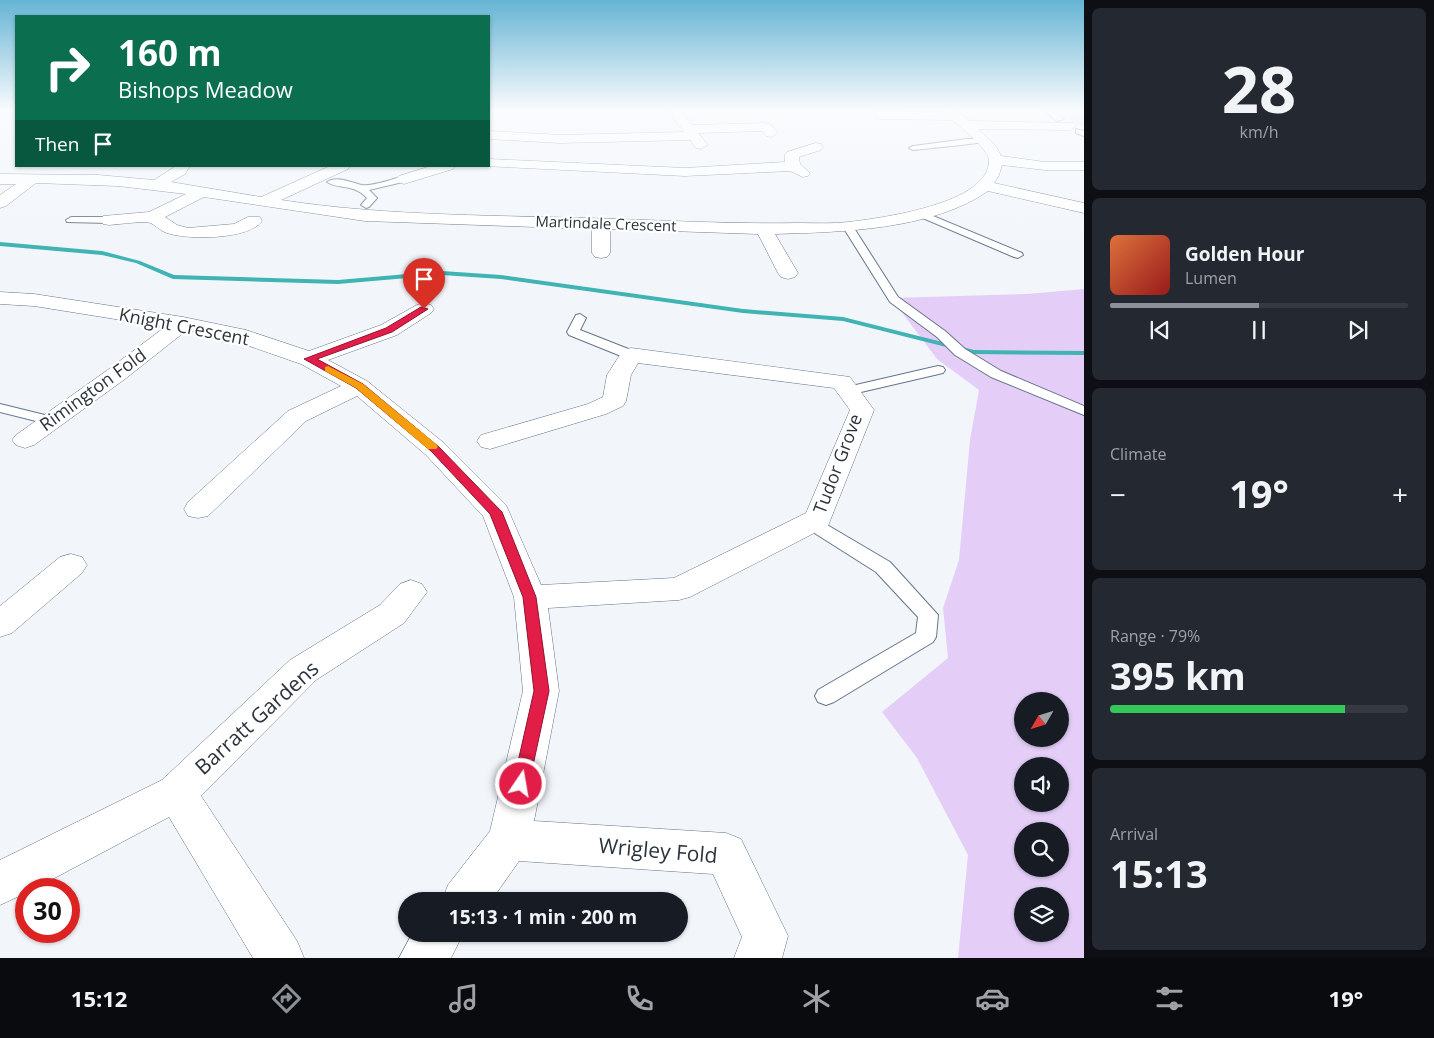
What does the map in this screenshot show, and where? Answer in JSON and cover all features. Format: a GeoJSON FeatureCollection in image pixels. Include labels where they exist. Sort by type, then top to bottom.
{"type":"FeatureCollection","features":[{"type":"Feature","properties":{"kind":"street"},"geometry":{"type":"LineString","coordinates":[[708,155],[720,170]]}},
{"type":"Feature","properties":{"kind":"street"},"geometry":{"type":"LineString","coordinates":[[490,163],[685,172],[798,170],[793,155]]}},
{"type":"Feature","properties":{"kind":"street"},"geometry":{"type":"LineString","coordinates":[[994,155],[996,160],[992,176],[985,186],[1084,208]]}},
{"type":"Feature","properties":{"kind":"street"},"geometry":{"type":"LineString","coordinates":[[996,160],[1045,166],[1084,166]]}},
{"type":"Feature","properties":{"kind":"street"},"geometry":{"type":"LineString","coordinates":[[0,166],[15,166]]}},
{"type":"Feature","properties":{"kind":"street"},"geometry":{"type":"LineString","coordinates":[[0,179],[32,173],[46,167]]}},
{"type":"Feature","properties":{"kind":"street"},"geometry":{"type":"LineString","coordinates":[[156,184],[180,171],[182,167]]}},
{"type":"Feature","properties":{"kind":"street"},"geometry":{"type":"LineString","coordinates":[[262,202],[341,167]]}},
{"type":"Feature","properties":{"kind":"street"},"geometry":{"type":"LineString","coordinates":[[404,179],[445,167]]}},
{"type":"Feature","properties":{"kind":"street"},"geometry":{"type":"LineString","coordinates":[[675,188],[684,184],[685,172]]}},
{"type":"Feature","properties":{"kind":"street"},"geometry":{"type":"LineString","coordinates":[[0,203],[32,173]]}},
{"type":"Feature","properties":{"kind":"street","name":"Martindale Crescent"},"geometry":{"type":"LineString","coordinates":[[32,173],[156,184],[318,211],[601,239],[764,229],[848,227],[921,214],[948,206],[969,197],[985,186]]}},
{"type":"Feature","properties":{"kind":"street"},"geometry":{"type":"LineString","coordinates":[[109,220],[152,217],[201,192]]}},
{"type":"Feature","properties":{"kind":"street"},"geometry":{"type":"LineString","coordinates":[[152,217],[171,230],[188,233],[255,229]]}},
{"type":"Feature","properties":{"kind":"street"},"geometry":{"type":"LineString","coordinates":[[762,260],[784,267],[764,229]]}},
{"type":"Feature","properties":{"kind":"street"},"geometry":{"type":"LineString","coordinates":[[582,239],[601,239]]}},
{"type":"Feature","properties":{"kind":"street","name":"Knight Crescent"},"geometry":{"type":"LineString","coordinates":[[0,298],[34,300],[183,323],[238,334],[309,359],[359,386],[435,449],[496,512],[530,597],[541,691],[509,840],[471,892]]}},
{"type":"Feature","properties":{"kind":"street"},"geometry":{"type":"LineString","coordinates":[[0,318],[34,300]]}},
{"type":"Feature","properties":{"kind":"street"},"geometry":{"type":"LineString","coordinates":[[309,359],[389,330],[424,309]]}},
{"type":"Feature","properties":{"kind":"street","name":"Rimington Fold"},"geometry":{"type":"LineString","coordinates":[[26,440],[183,323]]}},
{"type":"Feature","properties":{"kind":"street"},"geometry":{"type":"LineString","coordinates":[[490,441],[597,409],[614,401],[619,374],[631,355]]}},
{"type":"Feature","properties":{"kind":"street","name":"Tudor Grove"},"geometry":{"type":"LineString","coordinates":[[530,597],[679,589],[811,523],[818,519],[862,410],[842,382],[631,355]]}},
{"type":"Feature","properties":{"kind":"street"},"geometry":{"type":"LineString","coordinates":[[198,509],[297,416],[359,386]]}},
{"type":"Feature","properties":{"kind":"street"},"geometry":{"type":"LineString","coordinates":[[0,624],[72,565]]}},
{"type":"Feature","properties":{"kind":"street","name":"Barratt Gardens"},"geometry":{"type":"LineString","coordinates":[[0,883],[176,793],[303,670],[392,614],[411,592]]}},
{"type":"Feature","properties":{"kind":"street"},"geometry":{"type":"LineString","coordinates":[[176,793],[280,958]]}},
{"type":"Feature","properties":{"kind":"street","name":"Wrigley Fold"},"geometry":{"type":"LineString","coordinates":[[509,840],[726,854],[765,936],[758,958]]}},
{"type":"Feature","properties":{"kind":"street"},"geometry":{"type":"LineString","coordinates":[[423,958],[434,942]]}},
{"type":"Feature","properties":{"kind":"lane"},"geometry":{"type":"LineString","coordinates":[[362,189],[404,179]]}},
{"type":"Feature","properties":{"kind":"lane"},"geometry":{"type":"LineString","coordinates":[[332,182],[349,183],[362,189],[372,198],[366,205]]}},
{"type":"Feature","properties":{"kind":"lane"},"geometry":{"type":"LineString","coordinates":[[921,214],[1018,255]]}},
{"type":"Feature","properties":{"kind":"lane"},"geometry":{"type":"LineString","coordinates":[[71,220],[109,220]]}},
{"type":"Feature","properties":{"kind":"lane"},"geometry":{"type":"LineString","coordinates":[[848,227],[894,299],[960,352],[996,374],[1084,411]]}},
{"type":"Feature","properties":{"kind":"lane"},"geometry":{"type":"LineString","coordinates":[[580,318],[573,332],[631,355]]}},
{"type":"Feature","properties":{"kind":"lane"},"geometry":{"type":"LineString","coordinates":[[848,391],[938,370]]}},
{"type":"Feature","properties":{"kind":"lane"},"geometry":{"type":"LineString","coordinates":[[0,408],[52,420]]}},
{"type":"Feature","properties":{"kind":"lane"},"geometry":{"type":"LineString","coordinates":[[811,523],[883,567],[928,615],[926,637],[826,696]]}},
{"type":"Feature","properties":{"kind":"shaded area"},"geometry":{"type":"Polygon","coordinates":[[[1084,289],[1084,958],[958,958],[968,855],[917,758],[882,712],[948,658],[943,608],[959,560],[970,440],[979,390],[937,359],[891,298],[1027,294],[1084,289]]]}},
{"type":"Feature","properties":{"kind":"waterway"},"geometry":{"type":"LineString","coordinates":[[0,244],[102,253],[138,262],[173,277],[338,282],[442,273],[501,277],[743,311],[843,319],[974,352],[1084,353]]}},
{"type":"Feature","properties":{"kind":"slow traffic"},"geometry":{"type":"LineString","coordinates":[[328,369],[359,386],[432,447]]}},
{"type":"Feature","properties":{"kind":"route"},"geometry":{"type":"LineString","coordinates":[[424,309],[389,330],[309,359],[359,386],[435,449],[496,512],[530,597],[541,691],[521,784]]}}]}
